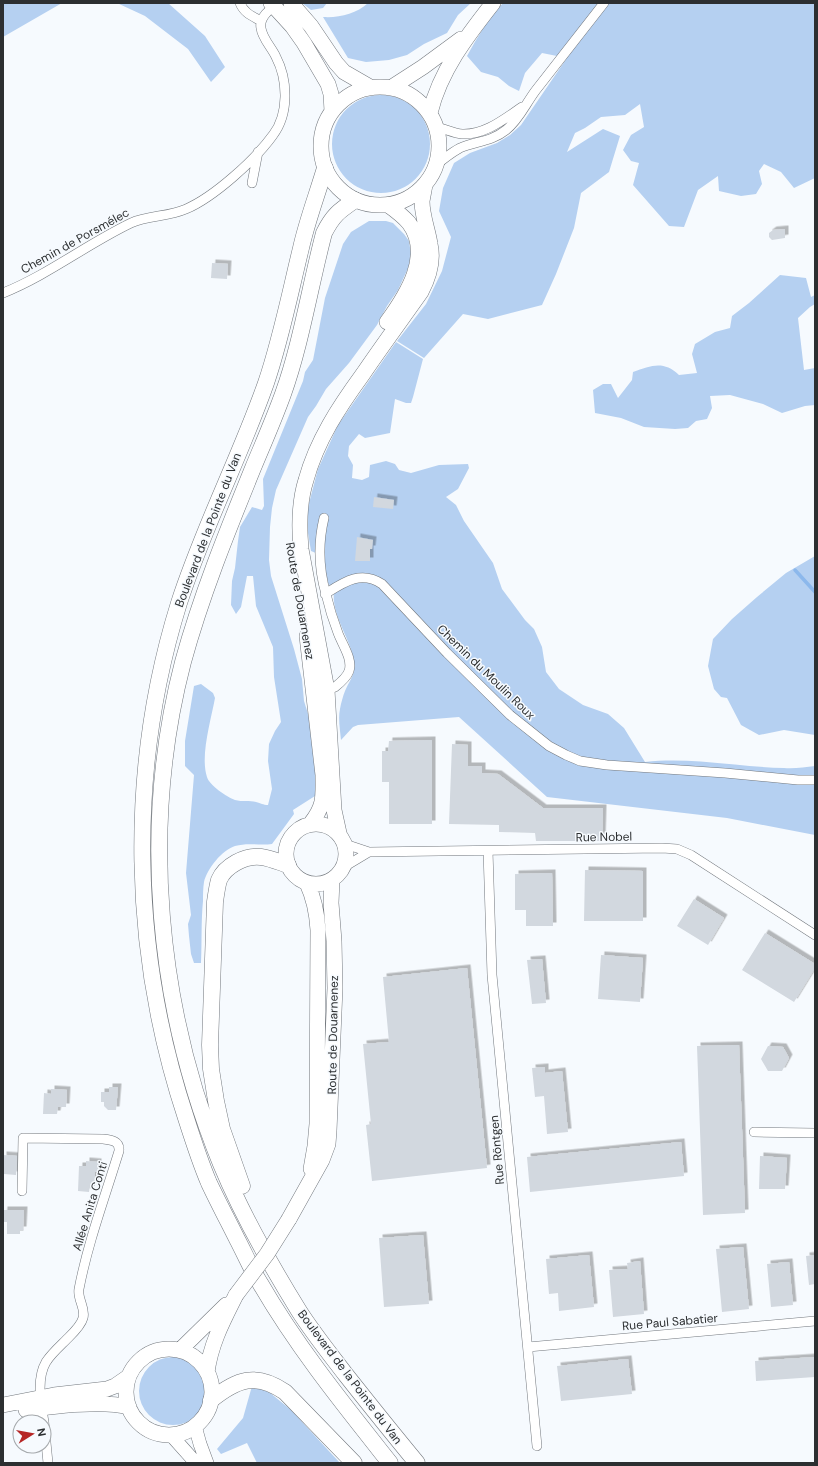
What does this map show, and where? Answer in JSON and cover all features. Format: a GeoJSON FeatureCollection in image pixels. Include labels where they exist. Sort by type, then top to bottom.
{"type":"FeatureCollection","features":[{"type":"Feature","properties":{"kind":"highway","name":"Boulevard de la Pointe du Van"},"geometry":{"type":"LineString","coordinates":[[325,168],[302,245],[278,343],[265,385],[195,558],[179,603],[170,636],[160,680],[148,747],[142,819],[143,891],[149,960],[161,1032],[181,1105],[198,1155],[210,1184],[259,1282],[301,1348],[390,1463]]}},
{"type":"Feature","properties":{"kind":"highway","name":"Boulevard de la Pointe du Van"},"geometry":{"type":"LineString","coordinates":[[356,200],[337,212],[329,222],[324,233],[284,392],[212,569],[197,615],[184,662],[170,726],[163,782],[160,825],[161,905],[174,1009],[191,1075],[210,1137],[233,1192],[245,1218],[300,1313],[329,1354],[417,1463]]}},
{"type":"Feature","properties":{"kind":"highway"},"geometry":{"type":"LineString","coordinates":[[288,865],[259,856],[242,860],[229,867],[220,880],[215,902],[210,1045],[211,1069],[218,1114],[237,1176],[300,1313]]}},
{"type":"Feature","properties":{"kind":"highway"},"geometry":{"type":"LineString","coordinates":[[211,1400],[228,1387],[245,1380],[255,1380],[271,1384],[285,1392],[354,1463]]}},
{"type":"Feature","properties":{"kind":"main road"},"geometry":{"type":"LineString","coordinates":[[291,3],[311,26],[336,63],[344,72],[370,87]]}},
{"type":"Feature","properties":{"kind":"main road"},"geometry":{"type":"LineString","coordinates":[[430,113],[433,100],[453,59],[470,32],[494,3]]}},
{"type":"Feature","properties":{"kind":"main road"},"geometry":{"type":"LineString","coordinates":[[273,5],[286,19],[304,43],[328,84],[331,94],[332,111]]}},
{"type":"Feature","properties":{"kind":"main road"},"geometry":{"type":"LineString","coordinates":[[392,87],[423,67],[470,32]]}},
{"type":"Feature","properties":{"kind":"main road"},"geometry":{"type":"LineString","coordinates":[[370,87],[392,87],[407,92],[420,101],[430,113],[437,127],[440,146],[437,164],[425,185],[402,201],[388,205],[372,204],[356,200],[343,192],[333,181],[325,168],[322,157],[322,133],[326,121],[332,111],[349,95],[370,87]]}},
{"type":"Feature","properties":{"kind":"main road","name":"Route de Douarnenez"},"geometry":{"type":"LineString","coordinates":[[342,838],[334,810],[326,690],[301,550],[299,532],[300,517],[305,482],[317,448],[326,429],[352,389],[421,292],[427,281],[430,270],[431,245],[425,222],[422,201],[425,185]]}},
{"type":"Feature","properties":{"kind":"main road","name":"Route de Douarnenez"},"geometry":{"type":"LineString","coordinates":[[311,823],[321,807],[323,793],[322,766],[309,649],[290,550],[289,523],[297,475],[302,458],[315,429],[337,393],[391,316],[412,281],[416,271],[418,252],[413,231],[409,223],[388,205]]}},
{"type":"Feature","properties":{"kind":"main road"},"geometry":{"type":"LineString","coordinates":[[311,823],[321,823],[331,827],[342,838],[347,851],[344,867],[332,880],[315,884],[307,883],[295,876],[288,865],[286,847],[289,838],[295,831],[302,826],[311,823]]}},
{"type":"Feature","properties":{"kind":"main road","name":"Route de Douarnenez"},"geometry":{"type":"LineString","coordinates":[[180,1350],[236,1295],[267,1254],[289,1219],[322,1160],[328,1144],[334,988],[334,941],[330,903],[332,880]]}},
{"type":"Feature","properties":{"kind":"main road","name":"Route de Douarnenez"},"geometry":{"type":"LineString","coordinates":[[307,883],[312,893],[317,911],[318,930],[317,1134],[307,1185]]}},
{"type":"Feature","properties":{"kind":"main road","name":"Route de Douarnenez"},"geometry":{"type":"LineString","coordinates":[[207,1372],[210,1354],[219,1328],[236,1295]]}},
{"type":"Feature","properties":{"kind":"main road"},"geometry":{"type":"LineString","coordinates":[[167,1349],[180,1350],[191,1355],[200,1362],[207,1372],[212,1386],[211,1400],[208,1410],[195,1426],[184,1432],[171,1435],[158,1434],[146,1428],[136,1419],[129,1407],[126,1397],[128,1377],[134,1366],[144,1357],[155,1351],[167,1349]]}},
{"type":"Feature","properties":{"kind":"main road"},"geometry":{"type":"LineString","coordinates":[[3,1406],[43,1412],[115,1386],[128,1377]]}},
{"type":"Feature","properties":{"kind":"main road"},"geometry":{"type":"LineString","coordinates":[[3,1415],[43,1412],[100,1404],[115,1404],[129,1407]]}},
{"type":"Feature","properties":{"kind":"main road"},"geometry":{"type":"LineString","coordinates":[[195,1426],[207,1463]]}},
{"type":"Feature","properties":{"kind":"main road"},"geometry":{"type":"LineString","coordinates":[[171,1435],[196,1463]]}},
{"type":"Feature","properties":{"kind":"street"},"geometry":{"type":"LineString","coordinates":[[240,3],[249,16],[261,20],[273,5],[284,7],[301,25],[311,26]]}},
{"type":"Feature","properties":{"kind":"street"},"geometry":{"type":"LineString","coordinates":[[437,164],[460,148],[485,142],[507,130],[604,3]]}},
{"type":"Feature","properties":{"kind":"street","name":"Chemin de Porsmélec"},"geometry":{"type":"LineString","coordinates":[[3,293],[25,283],[91,244],[131,223],[186,209],[204,200],[232,177],[258,152],[278,129],[284,104],[284,81],[281,69],[277,58],[261,30],[261,20]]}},
{"type":"Feature","properties":{"kind":"street"},"geometry":{"type":"LineString","coordinates":[[437,127],[461,134],[478,132],[495,125],[525,105]]}},
{"type":"Feature","properties":{"kind":"street"},"geometry":{"type":"LineString","coordinates":[[252,183],[258,152]]}},
{"type":"Feature","properties":{"kind":"street"},"geometry":{"type":"LineString","coordinates":[[315,705],[326,690],[334,687],[340,682],[350,668],[346,651],[334,623],[321,575],[321,531],[324,518]]}},
{"type":"Feature","properties":{"kind":"street","name":"Chemin du Moulin Roux"},"geometry":{"type":"LineString","coordinates":[[326,594],[349,580],[360,578],[375,580],[382,584],[441,647],[510,715],[549,746],[580,761],[607,765],[725,773],[798,780],[815,780]]}},
{"type":"Feature","properties":{"kind":"street","name":"Rue Nobel"},"geometry":{"type":"LineString","coordinates":[[342,838],[369,852],[677,849],[691,855],[815,935]]}},
{"type":"Feature","properties":{"kind":"street","name":"Rue Röntgen"},"geometry":{"type":"LineString","coordinates":[[488,851],[492,975],[537,1446]]}},
{"type":"Feature","properties":{"kind":"street"},"geometry":{"type":"LineString","coordinates":[[344,867],[369,852]]}},
{"type":"Feature","properties":{"kind":"street"},"geometry":{"type":"LineString","coordinates":[[754,1132],[815,1133]]}},
{"type":"Feature","properties":{"kind":"street","name":"Allée Anita Conti"},"geometry":{"type":"LineString","coordinates":[[22,1190],[23,1138],[103,1139],[111,1140],[119,1145],[119,1151],[90,1243],[80,1287],[79,1298],[83,1308],[83,1318],[78,1328],[46,1362],[41,1377],[43,1412]]}},
{"type":"Feature","properties":{"kind":"street","name":"Rue Paul Sabatier"},"geometry":{"type":"LineString","coordinates":[[528,1347],[815,1321]]}},
{"type":"Feature","properties":{"kind":"street"},"geometry":{"type":"LineString","coordinates":[[43,1412],[48,1463]]}},
{"type":"Feature","properties":{"kind":"shaded area"},"geometry":{"type":"Polygon","coordinates":[[[3,3],[62,3],[3,37],[3,3]]]}},
{"type":"Feature","properties":{"kind":"shaded area"},"geometry":{"type":"Polygon","coordinates":[[[117,3],[168,3],[205,36],[225,67],[211,82],[188,49],[145,16],[117,3]]]}},
{"type":"Feature","properties":{"kind":"shaded area"},"geometry":{"type":"Polygon","coordinates":[[[302,3],[327,3],[323,8],[311,10],[302,3]]]}},
{"type":"Feature","properties":{"kind":"shaded area"},"geometry":{"type":"Polygon","coordinates":[[[368,3],[471,3],[458,15],[447,33],[424,44],[407,55],[389,60],[366,62],[348,58],[323,17],[335,17],[353,13],[368,3]]]}},
{"type":"Feature","properties":{"kind":"shaded area"},"geometry":{"type":"Polygon","coordinates":[[[503,3],[815,3],[815,178],[794,188],[781,172],[764,164],[759,171],[762,184],[756,194],[741,196],[719,191],[718,176],[698,190],[684,227],[669,226],[633,185],[639,163],[631,161],[623,150],[631,135],[644,127],[640,104],[625,115],[601,117],[575,133],[567,152],[603,129],[620,136],[609,172],[581,193],[574,228],[542,305],[488,319],[463,314],[424,358],[397,341],[426,304],[442,271],[451,237],[439,211],[443,188],[454,163],[470,153],[497,143],[510,135],[521,125],[567,58],[542,53],[525,73],[519,91],[509,86],[498,77],[481,72],[467,56],[484,28],[503,3]]]}},
{"type":"Feature","properties":{"kind":"shaded area"},"geometry":{"type":"Polygon","coordinates":[[[381,95],[400,98],[416,109],[427,125],[430,144],[427,163],[416,179],[400,190],[381,193],[362,190],[346,179],[335,163],[332,144],[335,125],[346,109],[362,98],[381,95]]]}},
{"type":"Feature","properties":{"kind":"shaded area"},"geometry":{"type":"Polygon","coordinates":[[[369,221],[386,221],[393,223],[404,234],[409,241],[411,254],[409,266],[398,290],[387,306],[377,325],[349,363],[326,389],[308,417],[276,490],[270,527],[269,560],[271,576],[302,679],[304,701],[313,730],[319,765],[315,796],[293,810],[294,814],[272,844],[245,844],[230,848],[220,856],[208,871],[204,884],[201,963],[194,963],[191,954],[189,936],[188,924],[191,915],[186,873],[194,775],[185,766],[185,741],[194,686],[201,684],[213,693],[215,698],[205,749],[205,768],[208,780],[219,790],[235,800],[254,801],[268,805],[272,789],[268,761],[269,744],[281,722],[274,677],[273,647],[256,606],[253,576],[247,576],[241,607],[236,614],[231,605],[232,581],[240,527],[252,507],[262,510],[264,506],[263,479],[303,381],[305,372],[313,360],[325,298],[343,244],[351,232],[369,221]]]}},
{"type":"Feature","properties":{"kind":"shaded area"},"geometry":{"type":"Polygon","coordinates":[[[780,275],[806,278],[811,297],[815,295],[815,304],[798,318],[804,370],[815,368],[815,405],[805,406],[782,413],[763,404],[730,395],[710,396],[712,408],[707,419],[696,421],[688,428],[675,429],[644,427],[621,418],[595,413],[593,390],[603,384],[611,384],[618,398],[632,380],[633,372],[651,366],[662,366],[668,367],[679,375],[697,373],[692,354],[695,344],[715,332],[730,328],[732,316],[780,275]]]}},
{"type":"Feature","properties":{"kind":"shaded area"},"geometry":{"type":"Polygon","coordinates":[[[396,342],[423,359],[413,397],[411,403],[406,403],[395,399],[390,433],[365,438],[359,434],[349,446],[348,456],[353,465],[352,478],[362,480],[369,477],[370,465],[386,461],[395,464],[399,470],[411,473],[439,465],[468,464],[469,468],[458,489],[446,497],[456,505],[464,521],[493,563],[502,589],[525,620],[534,629],[542,647],[546,672],[559,689],[583,705],[608,714],[624,728],[645,762],[698,761],[788,768],[815,766],[815,835],[727,818],[547,797],[459,717],[358,725],[353,727],[341,740],[339,713],[344,693],[353,674],[354,662],[349,644],[335,609],[334,591],[328,583],[323,556],[311,551],[308,533],[308,507],[318,469],[338,425],[396,342]]]}},
{"type":"Feature","properties":{"kind":"shaded area"},"geometry":{"type":"Polygon","coordinates":[[[815,556],[815,735],[784,730],[759,735],[741,725],[727,698],[721,697],[714,689],[708,666],[713,639],[732,619],[786,573],[815,556]]]}},
{"type":"Feature","properties":{"kind":"shaded area"},"geometry":{"type":"Polygon","coordinates":[[[173,1357],[186,1360],[197,1367],[204,1378],[207,1391],[204,1404],[197,1415],[186,1422],[173,1425],[160,1422],[149,1415],[142,1404],[139,1391],[142,1378],[149,1367],[160,1360],[173,1357]]]}},
{"type":"Feature","properties":{"kind":"shaded area"},"geometry":{"type":"Polygon","coordinates":[[[252,1386],[269,1392],[291,1410],[340,1463],[257,1463],[247,1443],[221,1454],[217,1449],[243,1418],[252,1386]]]}},
{"type":"Feature","properties":{"kind":"building"},"geometry":{"type":"Polygon","coordinates":[[[785,229],[785,238],[772,240],[769,237],[769,233],[773,230],[785,229]]]}},
{"type":"Feature","properties":{"kind":"building"},"geometry":{"type":"Polygon","coordinates":[[[212,263],[228,264],[227,279],[211,278],[212,263]]]}},
{"type":"Feature","properties":{"kind":"building"},"geometry":{"type":"Polygon","coordinates":[[[374,497],[394,500],[393,509],[373,507],[374,497]]]}},
{"type":"Feature","properties":{"kind":"building"},"geometry":{"type":"Polygon","coordinates":[[[357,537],[373,540],[372,549],[370,549],[370,561],[355,561],[357,537]]]}},
{"type":"Feature","properties":{"kind":"building"},"geometry":{"type":"Polygon","coordinates":[[[432,740],[432,824],[389,824],[389,782],[382,782],[382,751],[388,751],[389,741],[432,740]]]}},
{"type":"Feature","properties":{"kind":"building"},"geometry":{"type":"Polygon","coordinates":[[[452,744],[468,745],[468,766],[482,766],[482,773],[498,774],[543,808],[603,808],[602,841],[536,841],[535,833],[499,832],[499,825],[449,824],[452,744]]]}},
{"type":"Feature","properties":{"kind":"building"},"geometry":{"type":"Polygon","coordinates":[[[585,870],[643,871],[643,921],[584,921],[585,870]]]}},
{"type":"Feature","properties":{"kind":"building"},"geometry":{"type":"Polygon","coordinates":[[[552,873],[553,926],[526,926],[526,910],[515,910],[515,874],[552,873]]]}},
{"type":"Feature","properties":{"kind":"building"},"geometry":{"type":"Polygon","coordinates":[[[694,899],[724,918],[708,945],[677,926],[694,899]]]}},
{"type":"Feature","properties":{"kind":"building"},"geometry":{"type":"Polygon","coordinates":[[[765,933],[815,964],[815,968],[794,1002],[742,970],[765,933]]]}},
{"type":"Feature","properties":{"kind":"building"},"geometry":{"type":"Polygon","coordinates":[[[601,955],[643,958],[640,1002],[598,999],[601,955]]]}},
{"type":"Feature","properties":{"kind":"building"},"geometry":{"type":"Polygon","coordinates":[[[542,959],[546,1003],[532,1004],[527,960],[542,959]]]}},
{"type":"Feature","properties":{"kind":"building"},"geometry":{"type":"Polygon","coordinates":[[[467,968],[487,1168],[372,1181],[366,1125],[371,1124],[363,1044],[389,1042],[383,977],[467,968]]]}},
{"type":"Feature","properties":{"kind":"building"},"geometry":{"type":"Polygon","coordinates":[[[739,1045],[745,1213],[703,1215],[697,1046],[739,1045]]]}},
{"type":"Feature","properties":{"kind":"building"},"geometry":{"type":"Polygon","coordinates":[[[768,1046],[783,1047],[789,1058],[782,1071],[768,1071],[761,1059],[768,1046]]]}},
{"type":"Feature","properties":{"kind":"building"},"geometry":{"type":"Polygon","coordinates":[[[545,1067],[545,1073],[562,1071],[568,1132],[547,1134],[544,1096],[535,1097],[532,1068],[545,1067]]]}},
{"type":"Feature","properties":{"kind":"building"},"geometry":{"type":"Polygon","coordinates":[[[109,1087],[118,1087],[116,1110],[108,1110],[104,1106],[104,1102],[101,1102],[101,1092],[109,1092],[109,1087]]]}},
{"type":"Feature","properties":{"kind":"building"},"geometry":{"type":"Polygon","coordinates":[[[51,1089],[67,1090],[66,1107],[58,1107],[57,1114],[43,1114],[44,1093],[51,1094],[51,1089]]]}},
{"type":"Feature","properties":{"kind":"building"},"geometry":{"type":"Polygon","coordinates":[[[681,1142],[684,1176],[530,1192],[527,1157],[681,1142]]]}},
{"type":"Feature","properties":{"kind":"building"},"geometry":{"type":"Polygon","coordinates":[[[3,1155],[17,1156],[16,1175],[4,1174],[3,1155]]]}},
{"type":"Feature","properties":{"kind":"building"},"geometry":{"type":"Polygon","coordinates":[[[760,1156],[787,1158],[785,1189],[759,1189],[760,1156]]]}},
{"type":"Feature","properties":{"kind":"building"},"geometry":{"type":"Polygon","coordinates":[[[86,1161],[98,1162],[98,1172],[95,1172],[95,1186],[90,1185],[89,1192],[78,1191],[79,1166],[86,1166],[86,1161]]]}},
{"type":"Feature","properties":{"kind":"building"},"geometry":{"type":"Polygon","coordinates":[[[4,1210],[24,1210],[23,1230],[20,1230],[20,1234],[7,1234],[7,1222],[3,1222],[4,1210]]]}},
{"type":"Feature","properties":{"kind":"building"},"geometry":{"type":"Polygon","coordinates":[[[423,1235],[429,1304],[384,1307],[379,1238],[423,1235]]]}},
{"type":"Feature","properties":{"kind":"building"},"geometry":{"type":"Polygon","coordinates":[[[743,1247],[749,1309],[722,1312],[716,1249],[743,1247]]]}},
{"type":"Feature","properties":{"kind":"building"},"geometry":{"type":"Polygon","coordinates":[[[589,1255],[594,1307],[559,1311],[558,1293],[549,1294],[546,1259],[589,1255]]]}},
{"type":"Feature","properties":{"kind":"building"},"geometry":{"type":"Polygon","coordinates":[[[815,1255],[815,1284],[809,1285],[806,1256],[815,1255]]]}},
{"type":"Feature","properties":{"kind":"building"},"geometry":{"type":"Polygon","coordinates":[[[640,1261],[644,1314],[613,1317],[609,1270],[628,1269],[627,1263],[640,1261]]]}},
{"type":"Feature","properties":{"kind":"building"},"geometry":{"type":"Polygon","coordinates":[[[789,1262],[793,1305],[771,1307],[767,1264],[789,1262]]]}},
{"type":"Feature","properties":{"kind":"building"},"geometry":{"type":"Polygon","coordinates":[[[815,1357],[815,1377],[756,1381],[755,1361],[815,1357]]]}},
{"type":"Feature","properties":{"kind":"building"},"geometry":{"type":"Polygon","coordinates":[[[628,1359],[632,1394],[561,1401],[557,1366],[628,1359]]]}},
{"type":"Feature","properties":{"kind":"waterway"},"geometry":{"type":"LineString","coordinates":[[795,570],[815,592]]}}]}
